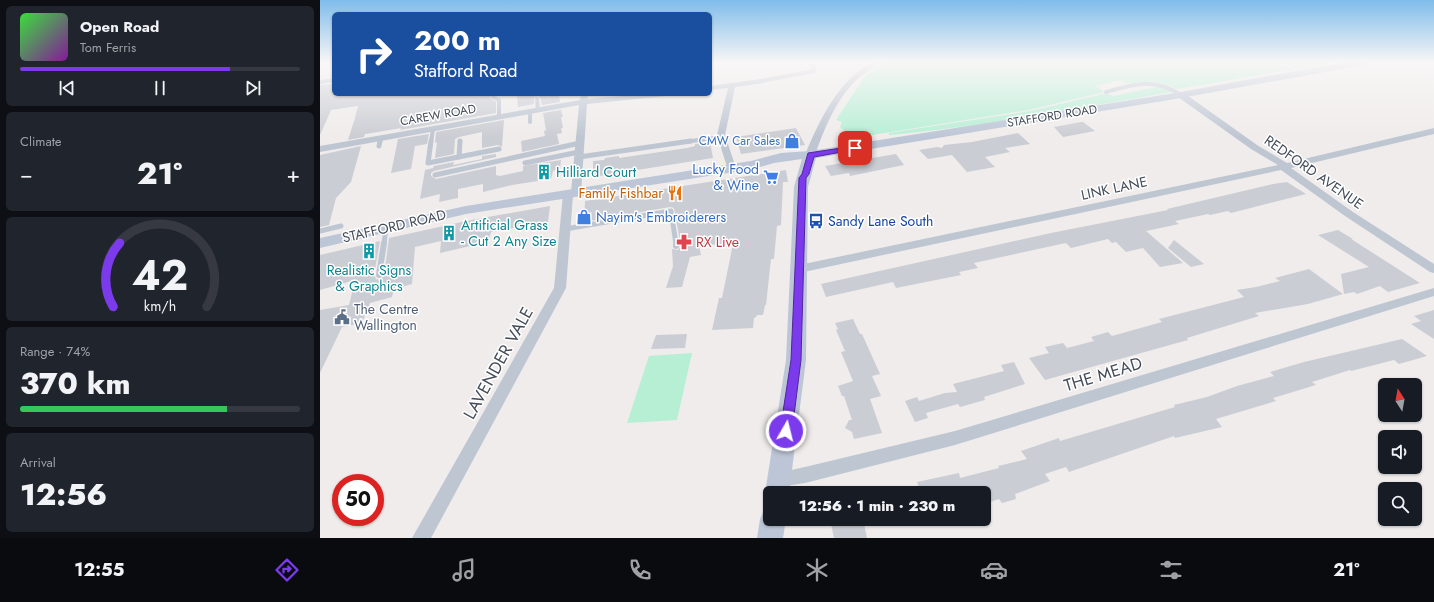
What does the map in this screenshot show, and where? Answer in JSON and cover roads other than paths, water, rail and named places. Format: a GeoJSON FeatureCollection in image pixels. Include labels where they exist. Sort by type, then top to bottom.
{"type":"FeatureCollection","features":[{"type":"Feature","properties":{"kind":"main road","name":"STAFFORD ROAD"},"geometry":{"type":"LineString","coordinates":[[753,165],[768,159],[794,155],[810,155],[1225,87]]}},
{"type":"Feature","properties":{"kind":"main road","name":"STAFFORD ROAD"},"geometry":{"type":"LineString","coordinates":[[320,243],[466,210],[731,168],[801,160],[810,155]]}},
{"type":"Feature","properties":{"kind":"main road"},"geometry":{"type":"LineString","coordinates":[[778,486],[796,360],[802,178],[805,174],[810,155]]}},
{"type":"Feature","properties":{"kind":"main road"},"geometry":{"type":"LineString","coordinates":[[782,163],[795,166],[802,178]]}},
{"type":"Feature","properties":{"kind":"main road"},"geometry":{"type":"LineString","coordinates":[[770,538],[772,526]]}},
{"type":"Feature","properties":{"kind":"street"},"geometry":{"type":"LineString","coordinates":[[731,168],[722,137],[732,87]]}},
{"type":"Feature","properties":{"kind":"street"},"geometry":{"type":"LineString","coordinates":[[810,155],[818,132],[846,87]]}},
{"type":"Feature","properties":{"kind":"street","name":"REDFORD AVENUE"},"geometry":{"type":"LineString","coordinates":[[1181,95],[1254,147],[1282,163],[1283,167],[1349,214],[1434,269]]}},
{"type":"Feature","properties":{"kind":"street","name":"CAREW ROAD"},"geometry":{"type":"LineString","coordinates":[[320,149],[380,142],[433,129],[534,110],[584,98],[634,98],[650,96]]}},
{"type":"Feature","properties":{"kind":"street","name":"LAVENDER VALE"},"geometry":{"type":"LineString","coordinates":[[421,538],[557,293],[561,282],[565,229],[579,151],[584,98]]}},
{"type":"Feature","properties":{"kind":"street","name":"LINK LANE"},"geometry":{"type":"LineString","coordinates":[[799,269],[1283,167],[1434,131]]}},
{"type":"Feature","properties":{"kind":"street","name":"THE MEAD"},"geometry":{"type":"LineString","coordinates":[[778,486],[805,475],[955,438],[1434,292]]}},
{"type":"Feature","properties":{"kind":"lane"},"geometry":{"type":"LineString","coordinates":[[1106,92],[1126,87]]}},
{"type":"Feature","properties":{"kind":"lane"},"geometry":{"type":"LineString","coordinates":[[1170,87],[1181,95]]}},
{"type":"Feature","properties":{"kind":"lane"},"geometry":{"type":"LineString","coordinates":[[493,97],[499,100],[499,117]]}},
{"type":"Feature","properties":{"kind":"lane"},"geometry":{"type":"LineString","coordinates":[[530,122],[536,99]]}},
{"type":"Feature","properties":{"kind":"lane"},"geometry":{"type":"LineString","coordinates":[[433,129],[428,163],[500,149]]}},
{"type":"Feature","properties":{"kind":"lane"},"geometry":{"type":"LineString","coordinates":[[435,175],[503,161],[512,157],[722,137]]}},
{"type":"Feature","properties":{"kind":"lane"},"geometry":{"type":"LineString","coordinates":[[459,157],[460,141]]}},
{"type":"Feature","properties":{"kind":"lane"},"geometry":{"type":"LineString","coordinates":[[525,163],[579,151]]}},
{"type":"Feature","properties":{"kind":"lane"},"geometry":{"type":"LineString","coordinates":[[565,229],[671,211],[676,246]]}},
{"type":"Feature","properties":{"kind":"lane"},"geometry":{"type":"LineString","coordinates":[[320,231],[341,226]]}},
{"type":"Feature","properties":{"kind":"lane"},"geometry":{"type":"LineString","coordinates":[[379,275],[386,227]]}},
{"type":"Feature","properties":{"kind":"place","name":"CMW Car Sales"},"geometry":{"type":"Point","coordinates":[792,141]}},
{"type":"Feature","properties":{"kind":"place","name":"Hilliard Court"},"geometry":{"type":"Point","coordinates":[544,172]}},
{"type":"Feature","properties":{"kind":"place","name":"Lucky Food & Wine"},"geometry":{"type":"Point","coordinates":[771,177]}},
{"type":"Feature","properties":{"kind":"place","name":"Family Fishbar"},"geometry":{"type":"Point","coordinates":[675,193]}},
{"type":"Feature","properties":{"kind":"place","name":"Nayim's Embroiderers"},"geometry":{"type":"Point","coordinates":[584,217]}},
{"type":"Feature","properties":{"kind":"place","name":"Sandy Lane South"},"geometry":{"type":"Point","coordinates":[816,221]}},
{"type":"Feature","properties":{"kind":"place","name":"Artificial Grass - Cut 2 Any Size"},"geometry":{"type":"Point","coordinates":[449,233]}},
{"type":"Feature","properties":{"kind":"place","name":"RX Live"},"geometry":{"type":"Point","coordinates":[684,242]}},
{"type":"Feature","properties":{"kind":"place","name":"Realistic Signs & Graphics"},"geometry":{"type":"Point","coordinates":[369,251]}},
{"type":"Feature","properties":{"kind":"place","name":"The Centre Wallington"},"geometry":{"type":"Point","coordinates":[342,317]}}]}
